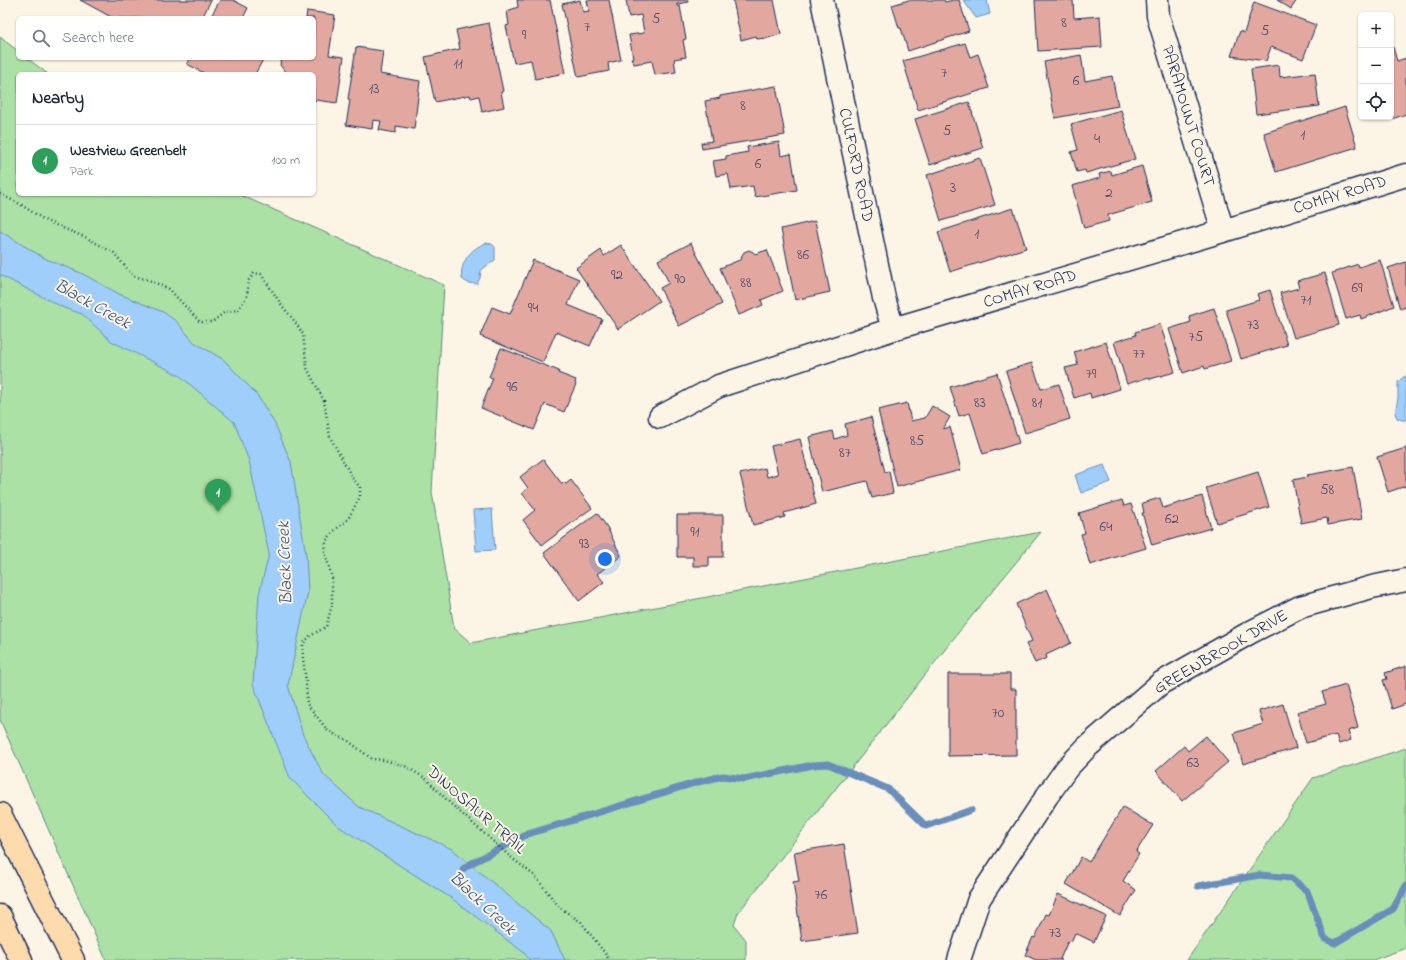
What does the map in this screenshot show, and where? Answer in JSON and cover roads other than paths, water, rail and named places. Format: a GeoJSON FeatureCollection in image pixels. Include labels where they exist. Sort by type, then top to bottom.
{"type":"FeatureCollection","features":[{"type":"Feature","properties":{"kind":"main road"},"geometry":{"type":"LineString","coordinates":[[0,814],[73,960]]}},
{"type":"Feature","properties":{"kind":"main road"},"geometry":{"type":"LineString","coordinates":[[0,916],[21,960]]}},
{"type":"Feature","properties":{"kind":"street","name":"CULFORD ROAD"},"geometry":{"type":"LineString","coordinates":[[822,0],[884,298],[893,329]]}},
{"type":"Feature","properties":{"kind":"street","name":"PARAMOUNT COURT"},"geometry":{"type":"LineString","coordinates":[[1157,0],[1158,16],[1223,231]]}},
{"type":"Feature","properties":{"kind":"street","name":"COMAY ROAD"},"geometry":{"type":"LineString","coordinates":[[660,417],[719,386],[893,329],[1406,175]]}},
{"type":"Feature","properties":{"kind":"street","name":"GREENBROOK DRIVE"},"geometry":{"type":"LineString","coordinates":[[959,960],[979,899],[1067,768],[1087,747],[1161,683],[1251,632],[1300,607],[1372,587],[1406,580]]}},
{"type":"Feature","properties":{"kind":"water"},"geometry":{"type":"Polygon","coordinates":[[[963,0],[987,0],[990,14],[976,18],[963,0]]]}},
{"type":"Feature","properties":{"kind":"water","name":"Black Creek"},"geometry":{"type":"Polygon","coordinates":[[[0,231],[44,258],[81,273],[119,294],[163,312],[176,321],[194,342],[224,360],[257,395],[275,424],[291,462],[306,555],[308,592],[288,685],[303,735],[323,774],[359,807],[452,849],[551,931],[565,960],[530,960],[523,952],[451,898],[338,826],[290,778],[253,684],[259,594],[269,554],[249,461],[234,422],[179,375],[111,341],[82,314],[64,308],[0,275],[0,231]]]}},
{"type":"Feature","properties":{"kind":"water"},"geometry":{"type":"Polygon","coordinates":[[[486,243],[492,244],[495,247],[495,260],[481,270],[480,278],[477,284],[468,283],[462,279],[462,267],[464,262],[471,252],[486,243]]]}},
{"type":"Feature","properties":{"kind":"water"},"geometry":{"type":"Polygon","coordinates":[[[1406,376],[1406,420],[1402,420],[1397,418],[1395,413],[1398,398],[1398,382],[1406,376]]]}},
{"type":"Feature","properties":{"kind":"water"},"geometry":{"type":"Polygon","coordinates":[[[1104,465],[1111,482],[1081,493],[1075,475],[1104,465]]]}},
{"type":"Feature","properties":{"kind":"water"},"geometry":{"type":"Polygon","coordinates":[[[492,509],[495,550],[476,551],[473,510],[492,509]]]}},
{"type":"Feature","properties":{"kind":"waterway","name":"Black Creek"},"geometry":{"type":"LineString","coordinates":[[463,869],[528,834],[698,782],[723,776],[744,779],[813,765],[828,764],[888,789],[926,826],[971,810]]}},
{"type":"Feature","properties":{"kind":"waterway"},"geometry":{"type":"LineString","coordinates":[[1198,886],[1260,875],[1291,878],[1307,891],[1325,939],[1335,943],[1393,909],[1406,886]]}},
{"type":"Feature","properties":{"kind":"place","name":"Westview Greenbelt"},"geometry":{"type":"Point","coordinates":[218,512]}}]}
